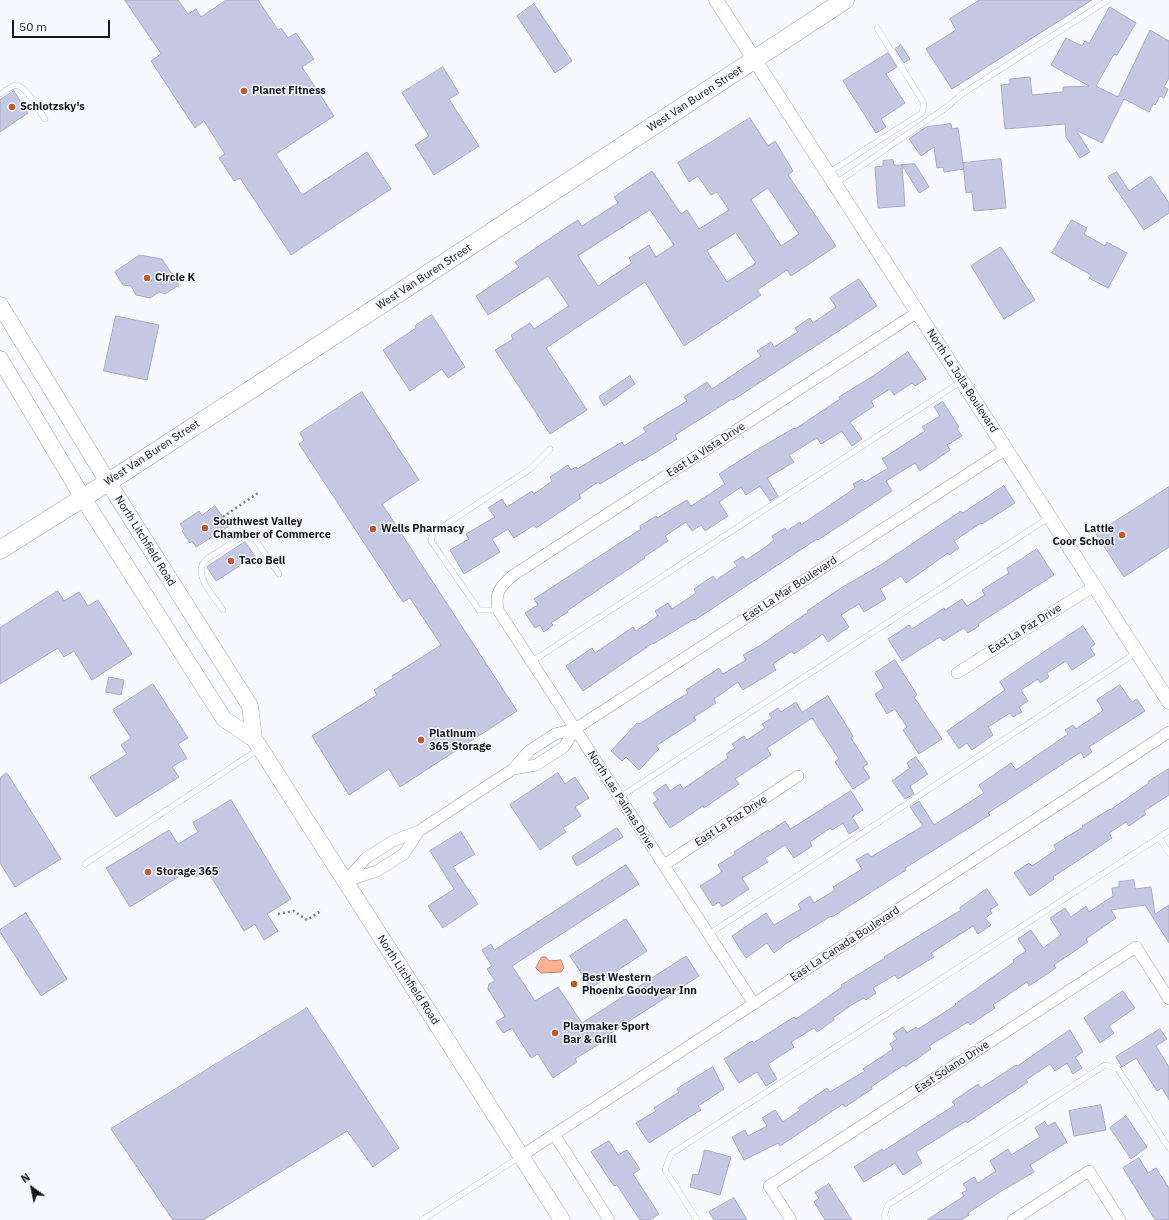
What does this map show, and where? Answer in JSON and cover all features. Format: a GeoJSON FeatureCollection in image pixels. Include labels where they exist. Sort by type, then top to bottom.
{"type":"FeatureCollection","features":[{"type":"Feature","properties":{"kind":"main road","name":"West Van Buren Street"},"geometry":{"type":"LineString","coordinates":[[0,550],[108,482],[845,0]]}},
{"type":"Feature","properties":{"kind":"main road","name":"North Litchfield Road"},"geometry":{"type":"LineString","coordinates":[[0,305],[108,482],[250,706],[257,744]]}},
{"type":"Feature","properties":{"kind":"main road","name":"North Litchfield Road"},"geometry":{"type":"LineString","coordinates":[[0,359],[82,498],[224,719],[257,744],[562,1220]]}},
{"type":"Feature","properties":{"kind":"street","name":"North La Jolla Boulevard"},"geometry":{"type":"LineString","coordinates":[[716,0],[1169,702]]}},
{"type":"Feature","properties":{"kind":"street","name":"East La Vista Drive"},"geometry":{"type":"LineString","coordinates":[[497,593],[502,585],[512,576],[918,312]]}},
{"type":"Feature","properties":{"kind":"street","name":"East La Mar Boulevard"},"geometry":{"type":"LineString","coordinates":[[345,882],[366,858],[393,840],[419,831],[513,769],[529,751],[555,734],[575,729],[1006,449]]}},
{"type":"Feature","properties":{"kind":"street","name":"East La Paz Drive"},"geometry":{"type":"LineString","coordinates":[[957,673],[1094,586]]}},
{"type":"Feature","properties":{"kind":"street","name":"North Las Palmas Drive"},"geometry":{"type":"LineString","coordinates":[[497,593],[498,610],[754,1004]]}},
{"type":"Feature","properties":{"kind":"street","name":"East La Mar Boulevard"},"geometry":{"type":"LineString","coordinates":[[513,769],[536,765],[564,747],[575,729]]}},
{"type":"Feature","properties":{"kind":"street","name":"East La Canada Boulevard"},"geometry":{"type":"LineString","coordinates":[[521,1156],[1169,732]]}},
{"type":"Feature","properties":{"kind":"street","name":"East La Paz Drive"},"geometry":{"type":"LineString","coordinates":[[664,865],[798,776]]}},
{"type":"Feature","properties":{"kind":"street","name":"East La Mar Boulevard"},"geometry":{"type":"LineString","coordinates":[[345,882],[377,871],[404,854],[419,831]]}},
{"type":"Feature","properties":{"kind":"street","name":"East Solano Drive"},"geometry":{"type":"LineString","coordinates":[[791,1220],[768,1186],[1136,947],[1169,999]]}},
{"type":"Feature","properties":{"kind":"street"},"geometry":{"type":"LineString","coordinates":[[554,1134],[609,1220]]}},
{"type":"Feature","properties":{"kind":"street"},"geometry":{"type":"LineString","coordinates":[[1013,1220],[1089,1171],[1120,1220]]}},
{"type":"Feature","properties":{"kind":"lane"},"geometry":{"type":"LineString","coordinates":[[831,179],[947,107],[962,94],[1108,0]]}},
{"type":"Feature","properties":{"kind":"lane"},"geometry":{"type":"LineString","coordinates":[[831,179],[860,152],[922,113],[924,103],[877,28]]}},
{"type":"Feature","properties":{"kind":"lane"},"geometry":{"type":"LineString","coordinates":[[0,94],[13,86],[17,85],[22,87],[28,93],[45,119]]}},
{"type":"Feature","properties":{"kind":"lane"},"geometry":{"type":"LineString","coordinates":[[531,662],[962,381]]}},
{"type":"Feature","properties":{"kind":"lane"},"geometry":{"type":"LineString","coordinates":[[498,610],[479,610],[431,541],[433,533],[530,469],[550,449]]}},
{"type":"Feature","properties":{"kind":"lane"},"geometry":{"type":"LineString","coordinates":[[620,797],[1050,517]]}},
{"type":"Feature","properties":{"kind":"lane"},"geometry":{"type":"LineString","coordinates":[[223,610],[200,573],[205,561],[233,542],[245,536],[255,539],[279,574]]}},
{"type":"Feature","properties":{"kind":"lane"},"geometry":{"type":"LineString","coordinates":[[709,934],[1137,652]]}},
{"type":"Feature","properties":{"kind":"lane"},"geometry":{"type":"LineString","coordinates":[[85,864],[257,744]]}},
{"type":"Feature","properties":{"kind":"lane"},"geometry":{"type":"LineString","coordinates":[[697,1220],[665,1170],[671,1154],[1169,831]]}},
{"type":"Feature","properties":{"kind":"lane"},"geometry":{"type":"LineString","coordinates":[[1159,837],[1169,853]]}},
{"type":"Feature","properties":{"kind":"lane"},"geometry":{"type":"LineString","coordinates":[[887,1220],[884,1216],[888,1205],[1105,1065],[1118,1069],[1169,1148]]}},
{"type":"Feature","properties":{"kind":"lane"},"geometry":{"type":"LineString","coordinates":[[422,1220],[521,1156]]}},
{"type":"Feature","properties":{"kind":"path"},"geometry":{"type":"LineString","coordinates":[[223,517],[258,493]]}},
{"type":"Feature","properties":{"kind":"path"},"geometry":{"type":"LineString","coordinates":[[278,914],[294,912],[307,920],[322,910]]}},
{"type":"Feature","properties":{"kind":"shaded area"},"geometry":{"type":"Polygon","coordinates":[[[542,957],[546,957],[549,961],[561,960],[564,968],[561,972],[541,973],[536,968],[542,957]]]}},
{"type":"Feature","properties":{"kind":"building","name":"Planet Fitness"},"geometry":{"type":"Polygon","coordinates":[[[125,0],[178,0],[188,14],[196,9],[201,17],[226,0],[258,0],[278,30],[281,28],[288,38],[296,33],[314,59],[302,67],[334,116],[276,154],[302,195],[367,152],[391,189],[291,255],[240,178],[234,181],[219,158],[225,154],[204,121],[195,128],[151,61],[161,54],[125,0]]]}},
{"type":"Feature","properties":{"kind":"building"},"geometry":{"type":"Polygon","coordinates":[[[980,0],[1092,0],[952,89],[926,49],[956,30],[950,19],[980,0]]]}},
{"type":"Feature","properties":{"kind":"building"},"geometry":{"type":"Polygon","coordinates":[[[534,4],[572,61],[555,73],[517,16],[534,4]]]}},
{"type":"Feature","properties":{"kind":"building"},"geometry":{"type":"Polygon","coordinates":[[[1110,7],[1136,23],[1117,55],[1114,54],[1096,86],[1118,97],[1150,30],[1169,41],[1169,78],[1164,87],[1168,89],[1164,98],[1160,96],[1155,105],[1153,104],[1149,112],[1124,99],[1102,143],[1076,130],[1090,152],[1080,158],[1066,137],[1065,124],[1005,129],[1001,85],[1010,84],[1010,79],[1030,77],[1032,95],[1063,92],[1063,87],[1089,86],[1051,65],[1066,38],[1082,46],[1085,41],[1089,43],[1110,7]]]}},
{"type":"Feature","properties":{"kind":"building"},"geometry":{"type":"Polygon","coordinates":[[[901,45],[910,59],[904,63],[895,49],[901,45]]]}},
{"type":"Feature","properties":{"kind":"building"},"geometry":{"type":"Polygon","coordinates":[[[888,53],[897,67],[886,74],[905,103],[881,119],[886,127],[876,133],[843,81],[888,53]]]}},
{"type":"Feature","properties":{"kind":"building"},"geometry":{"type":"Polygon","coordinates":[[[443,67],[459,93],[449,99],[479,146],[434,175],[415,145],[429,136],[402,93],[443,67]]]}},
{"type":"Feature","properties":{"kind":"building","name":"Schlotzsky's"},"geometry":{"type":"Polygon","coordinates":[[[14,91],[28,113],[0,132],[0,100],[14,91]]]}},
{"type":"Feature","properties":{"kind":"building"},"geometry":{"type":"Polygon","coordinates":[[[750,118],[768,146],[775,141],[793,171],[788,175],[836,246],[791,276],[787,270],[757,290],[761,295],[684,346],[645,282],[546,348],[587,410],[550,434],[495,350],[513,339],[511,335],[530,323],[534,329],[569,306],[548,276],[488,315],[476,296],[519,267],[515,262],[570,225],[578,220],[582,226],[618,203],[614,197],[652,171],[681,214],[687,210],[699,229],[729,210],[717,192],[711,195],[698,176],[689,182],[678,163],[750,118]],[[768,188],[751,200],[781,246],[799,234],[768,188]],[[650,210],[578,256],[598,286],[632,263],[629,258],[649,245],[656,257],[674,245],[650,210]],[[736,233],[707,251],[727,282],[756,263],[736,233]]]}},
{"type":"Feature","properties":{"kind":"building"},"geometry":{"type":"Polygon","coordinates":[[[951,124],[952,129],[958,128],[964,169],[944,172],[943,167],[937,168],[934,147],[921,156],[909,139],[926,127],[951,124]]]}},
{"type":"Feature","properties":{"kind":"building"},"geometry":{"type":"Polygon","coordinates":[[[1001,159],[1006,208],[974,211],[972,192],[966,193],[963,163],[1001,159]]]}},
{"type":"Feature","properties":{"kind":"building"},"geometry":{"type":"Polygon","coordinates":[[[893,160],[894,165],[902,165],[905,206],[878,208],[875,167],[883,166],[883,161],[893,160]]]}},
{"type":"Feature","properties":{"kind":"building"},"geometry":{"type":"Polygon","coordinates":[[[915,164],[929,187],[919,193],[902,165],[915,164]]]}},
{"type":"Feature","properties":{"kind":"building"},"geometry":{"type":"Polygon","coordinates":[[[1117,172],[1129,191],[1151,176],[1169,203],[1169,213],[1144,230],[1108,177],[1117,172]]]}},
{"type":"Feature","properties":{"kind":"building"},"geometry":{"type":"Polygon","coordinates":[[[1072,220],[1087,228],[1084,234],[1105,246],[1107,242],[1127,253],[1108,288],[1089,278],[1091,275],[1052,253],[1072,220]]]}},
{"type":"Feature","properties":{"kind":"building"},"geometry":{"type":"Polygon","coordinates":[[[1001,247],[1035,300],[1004,319],[971,266],[1001,247]]]}},
{"type":"Feature","properties":{"kind":"building","name":"Circle K"},"geometry":{"type":"Polygon","coordinates":[[[140,255],[162,259],[179,285],[165,294],[159,292],[150,298],[136,295],[131,286],[123,285],[115,272],[140,255]]]}},
{"type":"Feature","properties":{"kind":"building"},"geometry":{"type":"Polygon","coordinates":[[[859,279],[877,306],[733,400],[732,399],[675,435],[677,439],[642,461],[641,459],[600,484],[598,482],[579,495],[581,498],[536,528],[534,525],[514,538],[508,529],[492,539],[500,552],[464,574],[450,550],[469,539],[466,534],[495,517],[488,508],[502,499],[507,507],[532,491],[534,494],[552,481],[550,477],[568,465],[571,470],[576,467],[577,469],[622,442],[624,446],[646,432],[643,428],[687,401],[684,397],[707,382],[712,389],[761,356],[757,351],[771,342],[774,347],[798,332],[795,328],[810,318],[813,323],[836,307],[830,298],[859,279]]]}},
{"type":"Feature","properties":{"kind":"building"},"geometry":{"type":"Polygon","coordinates":[[[432,315],[465,367],[448,378],[442,369],[410,391],[383,350],[416,328],[415,326],[432,315]]]}},
{"type":"Feature","properties":{"kind":"building"},"geometry":{"type":"Polygon","coordinates":[[[116,316],[159,325],[147,380],[104,371],[116,316]]]}},
{"type":"Feature","properties":{"kind":"building"},"geometry":{"type":"Polygon","coordinates":[[[908,352],[926,379],[915,386],[912,383],[894,395],[890,389],[871,401],[874,406],[850,422],[862,439],[852,446],[842,431],[821,444],[817,438],[789,455],[794,462],[767,478],[778,496],[770,501],[760,486],[746,495],[741,487],[719,502],[728,516],[705,531],[701,525],[692,531],[686,522],[665,536],[668,541],[567,611],[568,612],[551,623],[553,625],[544,632],[540,625],[535,628],[525,613],[538,605],[534,599],[641,529],[640,526],[656,516],[657,518],[687,500],[691,506],[725,484],[719,474],[753,452],[794,428],[795,429],[840,399],[839,397],[908,352]]]}},
{"type":"Feature","properties":{"kind":"building"},"geometry":{"type":"Polygon","coordinates":[[[630,376],[635,384],[604,406],[599,397],[630,376]]]}},
{"type":"Feature","properties":{"kind":"building"},"geometry":{"type":"Polygon","coordinates":[[[362,392],[419,480],[382,504],[517,711],[400,787],[389,769],[349,795],[312,736],[377,695],[374,690],[393,678],[392,676],[441,645],[410,598],[403,602],[299,444],[304,440],[300,433],[362,392]]]}},
{"type":"Feature","properties":{"kind":"building"},"geometry":{"type":"Polygon","coordinates":[[[943,402],[959,427],[957,429],[962,436],[947,445],[950,450],[920,471],[915,463],[886,481],[892,491],[695,620],[694,619],[653,643],[583,691],[566,666],[592,648],[595,653],[633,627],[636,631],[658,616],[655,611],[668,603],[672,609],[696,593],[694,589],[713,576],[716,580],[737,566],[734,562],[743,556],[746,560],[767,546],[774,540],[772,536],[785,528],[787,531],[800,522],[801,525],[855,488],[853,484],[862,479],[865,482],[888,468],[882,459],[925,431],[922,427],[940,416],[934,407],[943,402]]]}},
{"type":"Feature","properties":{"kind":"building"},"geometry":{"type":"Polygon","coordinates":[[[1004,486],[1015,503],[954,541],[959,548],[949,555],[948,553],[906,583],[901,576],[880,589],[886,599],[864,612],[859,604],[841,615],[849,627],[828,642],[823,634],[794,654],[792,651],[773,664],[776,670],[743,690],[738,682],[714,699],[716,703],[694,717],[696,720],[656,746],[659,749],[639,770],[626,757],[622,761],[611,751],[637,723],[639,724],[688,693],[686,690],[719,668],[723,674],[746,660],[743,655],[761,645],[841,588],[882,564],[961,511],[962,513],[1004,486]]]}},
{"type":"Feature","properties":{"kind":"building"},"geometry":{"type":"Polygon","coordinates":[[[1169,487],[1169,547],[1124,577],[1096,534],[1169,487]]]}},
{"type":"Feature","properties":{"kind":"building","name":"Southwest Valley Chamber of Commerce"},"geometry":{"type":"Polygon","coordinates":[[[215,506],[229,526],[196,547],[192,541],[190,543],[182,531],[184,529],[180,524],[199,511],[202,515],[215,506]]]}},
{"type":"Feature","properties":{"kind":"building","name":"Taco Bell"},"geometry":{"type":"Polygon","coordinates":[[[245,542],[255,556],[216,581],[207,567],[245,542]]]}},
{"type":"Feature","properties":{"kind":"building"},"geometry":{"type":"Polygon","coordinates":[[[1037,549],[1054,575],[978,624],[979,626],[968,633],[964,628],[943,641],[940,637],[902,661],[888,639],[909,625],[912,629],[944,608],[945,610],[962,599],[967,606],[985,595],[982,590],[1009,573],[1007,569],[1037,549]]]}},
{"type":"Feature","properties":{"kind":"building"},"geometry":{"type":"Polygon","coordinates":[[[58,591],[64,601],[79,592],[88,606],[98,600],[132,654],[92,680],[74,651],[64,657],[58,648],[0,684],[0,628],[58,591]]]}},
{"type":"Feature","properties":{"kind":"building"},"geometry":{"type":"Polygon","coordinates":[[[1083,626],[1095,644],[1090,648],[1095,655],[1072,670],[1066,661],[1047,673],[1049,677],[1040,683],[1038,679],[1021,690],[1028,701],[1019,707],[1022,712],[1013,717],[1010,713],[988,727],[993,735],[972,750],[967,743],[959,749],[947,731],[1005,690],[1000,682],[1083,626]]]}},
{"type":"Feature","properties":{"kind":"building"},"geometry":{"type":"Polygon","coordinates":[[[895,660],[917,695],[914,697],[942,739],[919,754],[903,730],[907,727],[895,709],[887,714],[875,694],[884,688],[875,673],[895,660]]]}},
{"type":"Feature","properties":{"kind":"building"},"geometry":{"type":"Polygon","coordinates":[[[109,677],[124,680],[121,695],[106,692],[109,677]]]}},
{"type":"Feature","properties":{"kind":"building"},"geometry":{"type":"Polygon","coordinates":[[[153,684],[188,738],[178,744],[187,758],[172,767],[179,777],[116,817],[90,777],[127,754],[121,745],[131,738],[113,710],[153,684]]]}},
{"type":"Feature","properties":{"kind":"building"},"geometry":{"type":"Polygon","coordinates":[[[1120,685],[1132,702],[1137,699],[1145,711],[1089,747],[1092,752],[1084,758],[1081,752],[988,813],[990,815],[905,868],[906,870],[832,917],[831,916],[787,943],[774,953],[767,943],[746,958],[732,936],[766,913],[774,925],[801,909],[798,904],[810,896],[814,903],[835,890],[833,887],[862,869],[856,860],[868,853],[871,857],[923,826],[910,807],[919,801],[934,825],[984,793],[979,785],[1011,763],[1016,770],[1068,734],[1065,730],[1073,725],[1076,729],[1101,712],[1103,710],[1097,700],[1120,685]]]}},
{"type":"Feature","properties":{"kind":"building"},"geometry":{"type":"Polygon","coordinates":[[[828,696],[853,736],[851,738],[868,764],[863,767],[870,778],[853,789],[835,762],[839,759],[812,718],[767,748],[771,755],[735,779],[739,784],[704,808],[703,806],[670,828],[653,803],[658,800],[653,793],[666,784],[670,791],[680,784],[683,789],[728,758],[726,754],[735,748],[732,744],[744,736],[747,740],[765,728],[762,724],[772,718],[769,714],[778,708],[781,712],[796,702],[802,712],[828,696]]]}},
{"type":"Feature","properties":{"kind":"building"},"geometry":{"type":"Polygon","coordinates":[[[916,757],[928,774],[910,786],[914,794],[905,799],[892,781],[910,768],[907,763],[916,757]]]}},
{"type":"Feature","properties":{"kind":"building"},"geometry":{"type":"Polygon","coordinates":[[[1169,769],[1169,795],[1144,811],[1146,814],[1129,826],[1126,822],[1109,833],[1112,838],[1053,877],[1054,879],[1030,896],[1014,873],[1029,863],[1032,866],[1056,850],[1054,845],[1083,827],[1082,826],[1110,810],[1149,783],[1148,782],[1169,769]]]}},
{"type":"Feature","properties":{"kind":"building"},"geometry":{"type":"Polygon","coordinates":[[[7,773],[61,859],[15,887],[0,863],[0,778],[7,773]]]}},
{"type":"Feature","properties":{"kind":"building"},"geometry":{"type":"Polygon","coordinates":[[[558,773],[565,784],[575,777],[589,798],[575,807],[581,816],[563,828],[566,832],[540,850],[510,805],[558,773]]]}},
{"type":"Feature","properties":{"kind":"building"},"geometry":{"type":"Polygon","coordinates":[[[851,791],[863,810],[852,817],[859,828],[849,834],[843,823],[832,830],[830,828],[810,842],[812,846],[794,858],[785,845],[765,858],[768,862],[742,878],[749,889],[722,907],[719,902],[713,906],[700,886],[722,872],[718,865],[735,854],[734,852],[768,830],[769,832],[785,821],[790,829],[851,791]]]}},
{"type":"Feature","properties":{"kind":"building","name":"Storage 365"},"geometry":{"type":"Polygon","coordinates":[[[231,800],[291,899],[267,914],[278,931],[264,940],[255,924],[244,931],[207,870],[196,877],[191,869],[130,907],[106,868],[169,830],[178,844],[198,832],[193,823],[231,800]]]}},
{"type":"Feature","properties":{"kind":"building"},"geometry":{"type":"Polygon","coordinates":[[[617,828],[623,837],[577,866],[572,857],[617,828]]]}},
{"type":"Feature","properties":{"kind":"building"},"geometry":{"type":"Polygon","coordinates":[[[461,832],[475,854],[453,867],[478,904],[443,928],[428,906],[454,889],[430,851],[461,832]]]}},
{"type":"Feature","properties":{"kind":"building"},"geometry":{"type":"Polygon","coordinates":[[[626,865],[639,884],[512,966],[535,1001],[558,987],[582,1023],[686,956],[699,976],[597,1042],[599,1044],[575,1059],[577,1062],[553,1078],[538,1054],[531,1058],[512,1028],[503,1033],[496,1022],[505,1016],[488,989],[489,984],[495,981],[487,969],[492,966],[482,950],[491,944],[494,950],[626,865]]]}},
{"type":"Feature","properties":{"kind":"building"},"geometry":{"type":"Polygon","coordinates":[[[1134,880],[1135,889],[1151,887],[1155,914],[1169,905],[1169,943],[1145,905],[1111,910],[1116,918],[1086,939],[1088,942],[1054,965],[1056,968],[1029,986],[1027,982],[993,1005],[995,1008],[970,1025],[968,1022],[929,1046],[931,1049],[905,1067],[904,1065],[871,1087],[872,1089],[845,1107],[843,1104],[780,1146],[778,1143],[744,1160],[732,1137],[745,1130],[748,1136],[767,1126],[762,1118],[775,1110],[783,1122],[800,1110],[798,1108],[827,1088],[830,1092],[865,1071],[863,1069],[893,1049],[890,1044],[897,1039],[893,1034],[903,1027],[907,1033],[916,1027],[918,1029],[956,1005],[955,1004],[1014,962],[1013,960],[1026,951],[1018,939],[1031,930],[1043,948],[1061,935],[1050,918],[1065,908],[1071,917],[1086,906],[1089,912],[1113,896],[1112,888],[1119,887],[1119,882],[1134,880]]]}},
{"type":"Feature","properties":{"kind":"building"},"geometry":{"type":"Polygon","coordinates":[[[987,889],[998,905],[990,910],[992,913],[985,918],[991,925],[978,934],[973,926],[931,953],[934,957],[898,979],[895,975],[873,988],[876,993],[866,1000],[864,998],[853,1004],[833,1018],[834,1020],[817,1032],[814,1028],[791,1042],[794,1047],[768,1064],[777,1079],[766,1086],[757,1072],[739,1083],[724,1059],[752,1041],[753,1043],[794,1017],[796,1019],[842,987],[841,985],[961,910],[960,908],[987,889]]]}},
{"type":"Feature","properties":{"kind":"building"},"geometry":{"type":"Polygon","coordinates":[[[26,913],[67,979],[41,996],[0,932],[0,930],[26,913]]]}},
{"type":"Feature","properties":{"kind":"building"},"geometry":{"type":"Polygon","coordinates":[[[626,919],[647,951],[591,988],[570,956],[626,919]]]}},
{"type":"Feature","properties":{"kind":"building"},"geometry":{"type":"Polygon","coordinates":[[[1123,991],[1135,1008],[1109,1026],[1114,1033],[1100,1043],[1084,1018],[1123,991]]]}},
{"type":"Feature","properties":{"kind":"building"},"geometry":{"type":"Polygon","coordinates":[[[307,1008],[399,1148],[373,1167],[347,1131],[203,1220],[173,1220],[111,1129],[307,1008]]]}},
{"type":"Feature","properties":{"kind":"building"},"geometry":{"type":"Polygon","coordinates":[[[1160,1029],[1167,1039],[1156,1046],[1169,1067],[1169,1100],[1162,1088],[1157,1091],[1136,1058],[1122,1067],[1116,1057],[1160,1029]]]}},
{"type":"Feature","properties":{"kind":"building"},"geometry":{"type":"Polygon","coordinates":[[[1070,1030],[1083,1052],[1075,1057],[1082,1068],[1073,1074],[1067,1063],[1055,1071],[1050,1064],[1026,1080],[1028,1082],[967,1123],[966,1121],[916,1152],[922,1163],[903,1175],[895,1163],[864,1182],[854,1167],[882,1149],[883,1151],[955,1105],[952,1102],[978,1084],[981,1088],[1016,1065],[1017,1066],[1070,1030]]]}},
{"type":"Feature","properties":{"kind":"building"},"geometry":{"type":"Polygon","coordinates":[[[713,1067],[724,1089],[698,1106],[701,1110],[649,1143],[636,1123],[656,1111],[654,1108],[679,1092],[677,1089],[713,1067]]]}},
{"type":"Feature","properties":{"kind":"building"},"geometry":{"type":"Polygon","coordinates":[[[1101,1105],[1106,1130],[1074,1136],[1069,1111],[1101,1105]]]}},
{"type":"Feature","properties":{"kind":"building"},"geometry":{"type":"Polygon","coordinates":[[[1126,1116],[1147,1147],[1131,1159],[1110,1128],[1126,1116]]]}},
{"type":"Feature","properties":{"kind":"building"},"geometry":{"type":"Polygon","coordinates":[[[1045,1122],[1048,1126],[1055,1122],[1067,1142],[1030,1165],[1034,1172],[1006,1188],[968,1213],[969,1215],[961,1220],[927,1220],[964,1196],[962,1193],[967,1190],[963,1184],[974,1177],[978,1183],[996,1171],[990,1161],[1008,1149],[1011,1155],[1040,1137],[1035,1128],[1045,1122]]]}},
{"type":"Feature","properties":{"kind":"building"},"geometry":{"type":"Polygon","coordinates":[[[609,1141],[618,1155],[627,1150],[640,1169],[633,1174],[659,1214],[650,1220],[640,1220],[617,1185],[614,1186],[591,1152],[609,1141]]]}},
{"type":"Feature","properties":{"kind":"building"},"geometry":{"type":"Polygon","coordinates":[[[705,1150],[731,1157],[720,1195],[690,1187],[693,1174],[698,1175],[705,1150]]]}},
{"type":"Feature","properties":{"kind":"building"},"geometry":{"type":"Polygon","coordinates":[[[1139,1158],[1148,1173],[1156,1168],[1169,1188],[1169,1220],[1155,1220],[1123,1168],[1139,1158]]]}},
{"type":"Feature","properties":{"kind":"building"},"geometry":{"type":"Polygon","coordinates":[[[829,1184],[852,1220],[825,1220],[814,1202],[819,1198],[815,1193],[829,1184]]]}},
{"type":"Feature","properties":{"kind":"building"},"geometry":{"type":"Polygon","coordinates":[[[734,1198],[747,1220],[714,1220],[709,1212],[734,1198]]]}},
{"type":"Feature","properties":{"kind":"place","name":"Planet Fitness"},"geometry":{"type":"Point","coordinates":[244,91]}},
{"type":"Feature","properties":{"kind":"place","name":"Schlotzsky's"},"geometry":{"type":"Point","coordinates":[12,107]}},
{"type":"Feature","properties":{"kind":"place","name":"Circle K"},"geometry":{"type":"Point","coordinates":[147,278]}},
{"type":"Feature","properties":{"kind":"place","name":"Southwest Valley Chamber of Commerce"},"geometry":{"type":"Point","coordinates":[205,528]}},
{"type":"Feature","properties":{"kind":"place","name":"Wells Pharmacy"},"geometry":{"type":"Point","coordinates":[373,529]}},
{"type":"Feature","properties":{"kind":"place","name":"Lattie Coor School"},"geometry":{"type":"Point","coordinates":[1122,535]}},
{"type":"Feature","properties":{"kind":"place","name":"Taco Bell"},"geometry":{"type":"Point","coordinates":[231,561]}},
{"type":"Feature","properties":{"kind":"place","name":"Platinum 365 Storage"},"geometry":{"type":"Point","coordinates":[421,740]}},
{"type":"Feature","properties":{"kind":"place","name":"Storage 365"},"geometry":{"type":"Point","coordinates":[148,872]}},
{"type":"Feature","properties":{"kind":"place","name":"Best Western Phoenix Goodyear Inn"},"geometry":{"type":"Point","coordinates":[574,984]}},
{"type":"Feature","properties":{"kind":"place","name":"Playmaker Sport Bar & Grill"},"geometry":{"type":"Point","coordinates":[555,1033]}}]}
